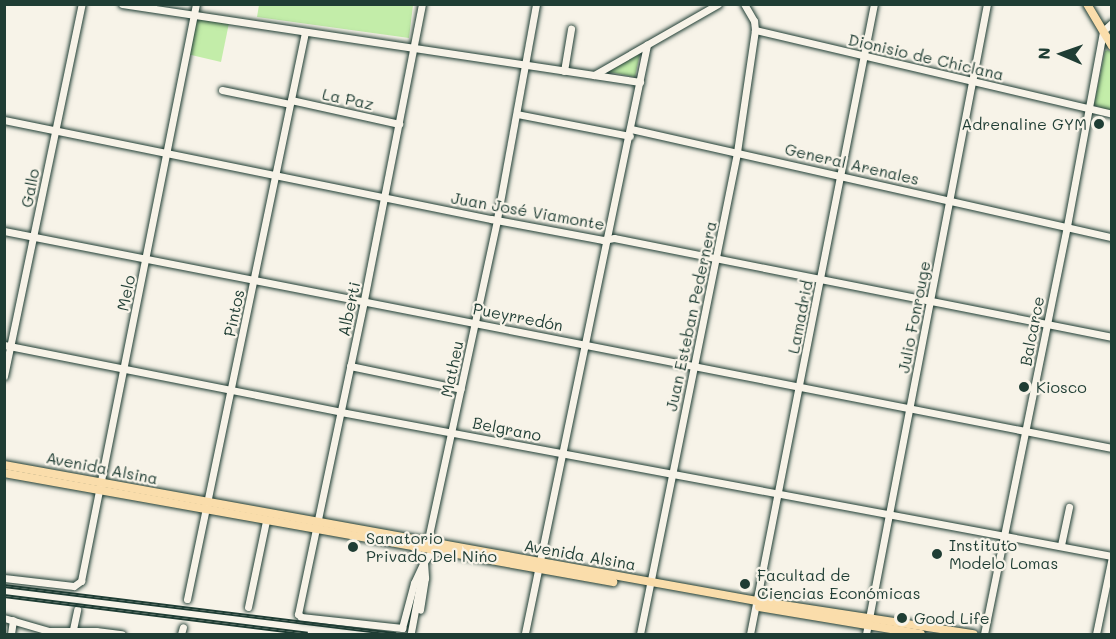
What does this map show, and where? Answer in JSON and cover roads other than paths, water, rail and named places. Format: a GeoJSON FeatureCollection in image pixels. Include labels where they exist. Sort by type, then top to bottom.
{"type":"FeatureCollection","features":[{"type":"Feature","properties":{"kind":"main road"},"geometry":{"type":"LineString","coordinates":[[1087,4],[1112,46]]}},
{"type":"Feature","properties":{"kind":"main road","name":"Avenida Alsina"},"geometry":{"type":"LineString","coordinates":[[4,465],[100,486],[317,527],[649,585],[868,627],[921,634]]}},
{"type":"Feature","properties":{"kind":"main road","name":"Avenida Alsina"},"geometry":{"type":"LineString","coordinates":[[4,473],[100,486]]}},
{"type":"Feature","properties":{"kind":"main road","name":"Avenida Alsina"},"geometry":{"type":"LineString","coordinates":[[207,506],[266,521],[317,527],[414,548],[427,547],[437,552],[539,566]]}},
{"type":"Feature","properties":{"kind":"main road","name":"Avenida Alsina"},"geometry":{"type":"LineString","coordinates":[[868,627],[974,634]]}},
{"type":"Feature","properties":{"kind":"street","name":"Gallo"},"geometry":{"type":"LineString","coordinates":[[4,376],[8,346],[34,237],[82,4]]}},
{"type":"Feature","properties":{"kind":"street"},"geometry":{"type":"LineString","coordinates":[[122,4],[640,82]]}},
{"type":"Feature","properties":{"kind":"street","name":"Melo"},"geometry":{"type":"LineString","coordinates":[[4,578],[78,585],[100,486],[196,4]]}},
{"type":"Feature","properties":{"kind":"street","name":"Alberti"},"geometry":{"type":"LineString","coordinates":[[404,626],[397,629],[301,617],[298,614],[385,198],[422,4]]}},
{"type":"Feature","properties":{"kind":"street","name":"Matheu"},"geometry":{"type":"LineString","coordinates":[[413,631],[425,585],[424,562],[476,323],[537,4]]}},
{"type":"Feature","properties":{"kind":"street"},"geometry":{"type":"LineString","coordinates":[[594,75],[718,4]]}},
{"type":"Feature","properties":{"kind":"street"},"geometry":{"type":"LineString","coordinates":[[744,4],[754,21],[755,30]]}},
{"type":"Feature","properties":{"kind":"street","name":"Lamadrid"},"geometry":{"type":"LineString","coordinates":[[750,634],[842,176],[874,4]]}},
{"type":"Feature","properties":{"kind":"street","name":"Julio Fonrouge"},"geometry":{"type":"LineString","coordinates":[[868,627],[987,4]]}},
{"type":"Feature","properties":{"kind":"street"},"geometry":{"type":"LineString","coordinates":[[1103,31],[1112,23]]}},
{"type":"Feature","properties":{"kind":"street"},"geometry":{"type":"LineString","coordinates":[[564,71],[571,29]]}},
{"type":"Feature","properties":{"kind":"street","name":"Dionisio de Chiclana"},"geometry":{"type":"LineString","coordinates":[[755,30],[1112,114]]}},
{"type":"Feature","properties":{"kind":"street","name":"Juan Esteban Pedernera"},"geometry":{"type":"LineString","coordinates":[[640,634],[717,258],[737,152],[755,30]]}},
{"type":"Feature","properties":{"kind":"street","name":"Balcarce"},"geometry":{"type":"LineString","coordinates":[[984,634],[1067,226],[1103,31]]}},
{"type":"Feature","properties":{"kind":"street","name":"Pintos"},"geometry":{"type":"LineString","coordinates":[[187,599],[305,32]]}},
{"type":"Feature","properties":{"kind":"street"},"geometry":{"type":"LineString","coordinates":[[525,633],[609,239],[647,45]]}},
{"type":"Feature","properties":{"kind":"street","name":"La Paz"},"geometry":{"type":"LineString","coordinates":[[222,90],[399,124]]}},
{"type":"Feature","properties":{"kind":"street","name":"General Arenales"},"geometry":{"type":"LineString","coordinates":[[517,114],[737,152],[1112,237]]}},
{"type":"Feature","properties":{"kind":"street","name":"Juan José Viamonte"},"geometry":{"type":"LineString","coordinates":[[4,120],[385,198],[717,258],[1112,337]]}},
{"type":"Feature","properties":{"kind":"street","name":"Pueyrredón"},"geometry":{"type":"LineString","coordinates":[[4,231],[1112,448]]}},
{"type":"Feature","properties":{"kind":"street","name":"Belgrano"},"geometry":{"type":"LineString","coordinates":[[8,346],[341,412],[1112,556]]}},
{"type":"Feature","properties":{"kind":"street"},"geometry":{"type":"LineString","coordinates":[[350,366],[461,389]]}},
{"type":"Feature","properties":{"kind":"street"},"geometry":{"type":"LineString","coordinates":[[1061,545],[1069,507]]}},
{"type":"Feature","properties":{"kind":"street"},"geometry":{"type":"LineString","coordinates":[[248,607],[266,521]]}},
{"type":"Feature","properties":{"kind":"street"},"geometry":{"type":"LineString","coordinates":[[414,548],[424,562]]}},
{"type":"Feature","properties":{"kind":"street","name":"Matheu"},"geometry":{"type":"LineString","coordinates":[[404,626],[414,583],[429,555],[437,552]]}},
{"type":"Feature","properties":{"kind":"street"},"geometry":{"type":"LineString","coordinates":[[1096,634],[1110,576],[1112,556]]}},
{"type":"Feature","properties":{"kind":"street"},"geometry":{"type":"LineString","coordinates":[[73,633],[77,610]]}},
{"type":"Feature","properties":{"kind":"street"},"geometry":{"type":"LineString","coordinates":[[4,618],[49,631],[123,634]]}},
{"type":"Feature","properties":{"kind":"street"},"geometry":{"type":"LineString","coordinates":[[11,634],[13,621]]}},
{"type":"Feature","properties":{"kind":"railway"},"geometry":{"type":"LineString","coordinates":[[4,586],[396,634]]}},
{"type":"Feature","properties":{"kind":"railway"},"geometry":{"type":"LineString","coordinates":[[4,596],[308,634]]}},
{"type":"Feature","properties":{"kind":"place","name":"Adrenaline GYM"},"geometry":{"type":"Point","coordinates":[1099,124]}},
{"type":"Feature","properties":{"kind":"place","name":"Kiosco"},"geometry":{"type":"Point","coordinates":[1024,387]}},
{"type":"Feature","properties":{"kind":"place","name":"Sanatorio Privado Del Nińo"},"geometry":{"type":"Point","coordinates":[353,547]}},
{"type":"Feature","properties":{"kind":"place","name":"Instituto Modelo Lomas"},"geometry":{"type":"Point","coordinates":[937,554]}},
{"type":"Feature","properties":{"kind":"place","name":"Facultad de Ciencias Económicas"},"geometry":{"type":"Point","coordinates":[745,584]}},
{"type":"Feature","properties":{"kind":"place","name":"Good Life"},"geometry":{"type":"Point","coordinates":[902,618]}}]}
